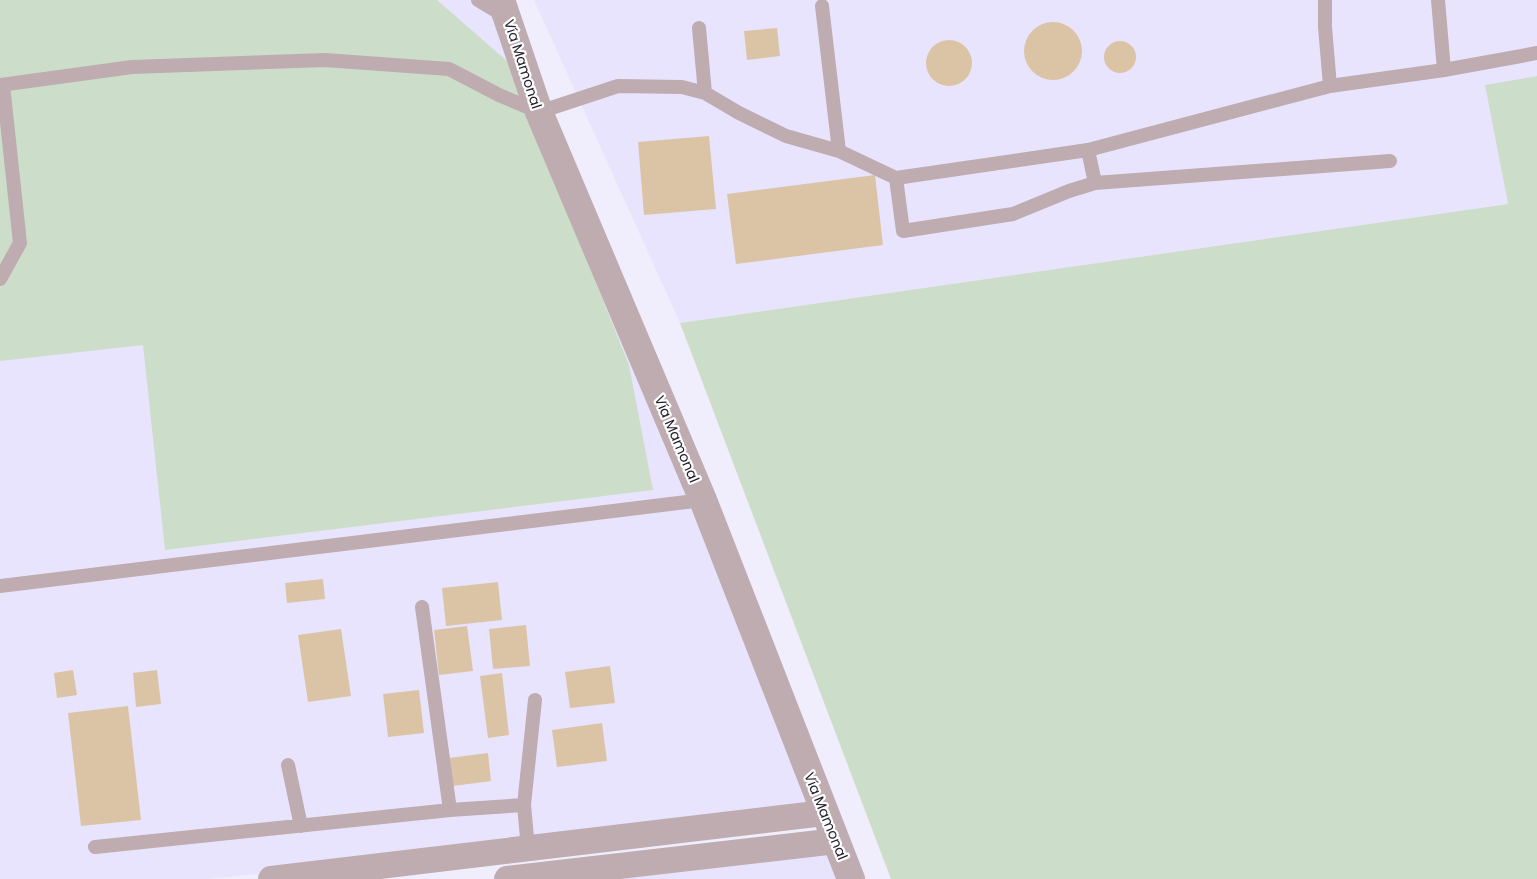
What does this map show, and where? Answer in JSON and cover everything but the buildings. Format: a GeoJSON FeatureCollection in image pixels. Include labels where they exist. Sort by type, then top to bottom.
{"type":"FeatureCollection","features":[{"type":"Feature","properties":{"kind":"street","name":"Vía Mamonal"},"geometry":{"type":"LineString","coordinates":[[505,9],[539,112],[703,500],[824,814],[851,879]]}},
{"type":"Feature","properties":{"kind":"street"},"geometry":{"type":"LineString","coordinates":[[271,879],[824,814]]}},
{"type":"Feature","properties":{"kind":"street"},"geometry":{"type":"LineString","coordinates":[[506,879],[836,841]]}},
{"type":"Feature","properties":{"kind":"lane"},"geometry":{"type":"LineString","coordinates":[[478,0],[505,9]]}},
{"type":"Feature","properties":{"kind":"lane"},"geometry":{"type":"LineString","coordinates":[[1325,0],[1324,27],[1330,86]]}},
{"type":"Feature","properties":{"kind":"lane"},"geometry":{"type":"LineString","coordinates":[[1438,0],[1444,70]]}},
{"type":"Feature","properties":{"kind":"lane"},"geometry":{"type":"LineString","coordinates":[[822,6],[839,150]]}},
{"type":"Feature","properties":{"kind":"lane"},"geometry":{"type":"LineString","coordinates":[[699,28],[705,93]]}},
{"type":"Feature","properties":{"kind":"lane"},"geometry":{"type":"LineString","coordinates":[[0,278],[20,243],[1,85],[132,67],[325,60],[449,69],[499,95],[539,112],[618,86],[682,87],[705,93],[739,113],[786,136],[839,150],[896,178],[1088,150],[1330,86],[1444,70],[1537,54]]}},
{"type":"Feature","properties":{"kind":"lane"},"geometry":{"type":"LineString","coordinates":[[1088,150],[1094,183]]}},
{"type":"Feature","properties":{"kind":"lane"},"geometry":{"type":"LineString","coordinates":[[896,178],[902,231],[1013,214],[1094,183],[1390,162]]}},
{"type":"Feature","properties":{"kind":"lane"},"geometry":{"type":"LineString","coordinates":[[0,586],[703,500]]}},
{"type":"Feature","properties":{"kind":"lane"},"geometry":{"type":"LineString","coordinates":[[422,607],[450,810]]}},
{"type":"Feature","properties":{"kind":"lane"},"geometry":{"type":"LineString","coordinates":[[528,849],[524,805],[535,700]]}},
{"type":"Feature","properties":{"kind":"lane"},"geometry":{"type":"LineString","coordinates":[[288,766],[301,826]]}},
{"type":"Feature","properties":{"kind":"lane"},"geometry":{"type":"LineString","coordinates":[[95,847],[450,810],[524,805]]}},
{"type":"Feature","properties":{"kind":"shaded area"},"geometry":{"type":"Polygon","coordinates":[[[0,0],[501,0],[824,813],[528,849],[206,879],[0,879],[0,0]]]}},
{"type":"Feature","properties":{"kind":"shaded area"},"geometry":{"type":"Polygon","coordinates":[[[534,0],[1537,0],[1537,76],[1486,86],[1508,204],[680,323],[534,0]]]}},
{"type":"Feature","properties":{"kind":"shaded area"},"geometry":{"type":"Polygon","coordinates":[[[831,853],[841,879],[575,879],[831,853]]]}},
{"type":"Feature","properties":{"kind":"green space"},"geometry":{"type":"Polygon","coordinates":[[[0,0],[437,0],[507,61],[629,365],[653,490],[165,550],[143,345],[0,361],[0,0]]]}},
{"type":"Feature","properties":{"kind":"green space"},"geometry":{"type":"Polygon","coordinates":[[[1537,76],[1537,879],[891,879],[680,323],[1508,204],[1485,85],[1537,76]]]}}]}
